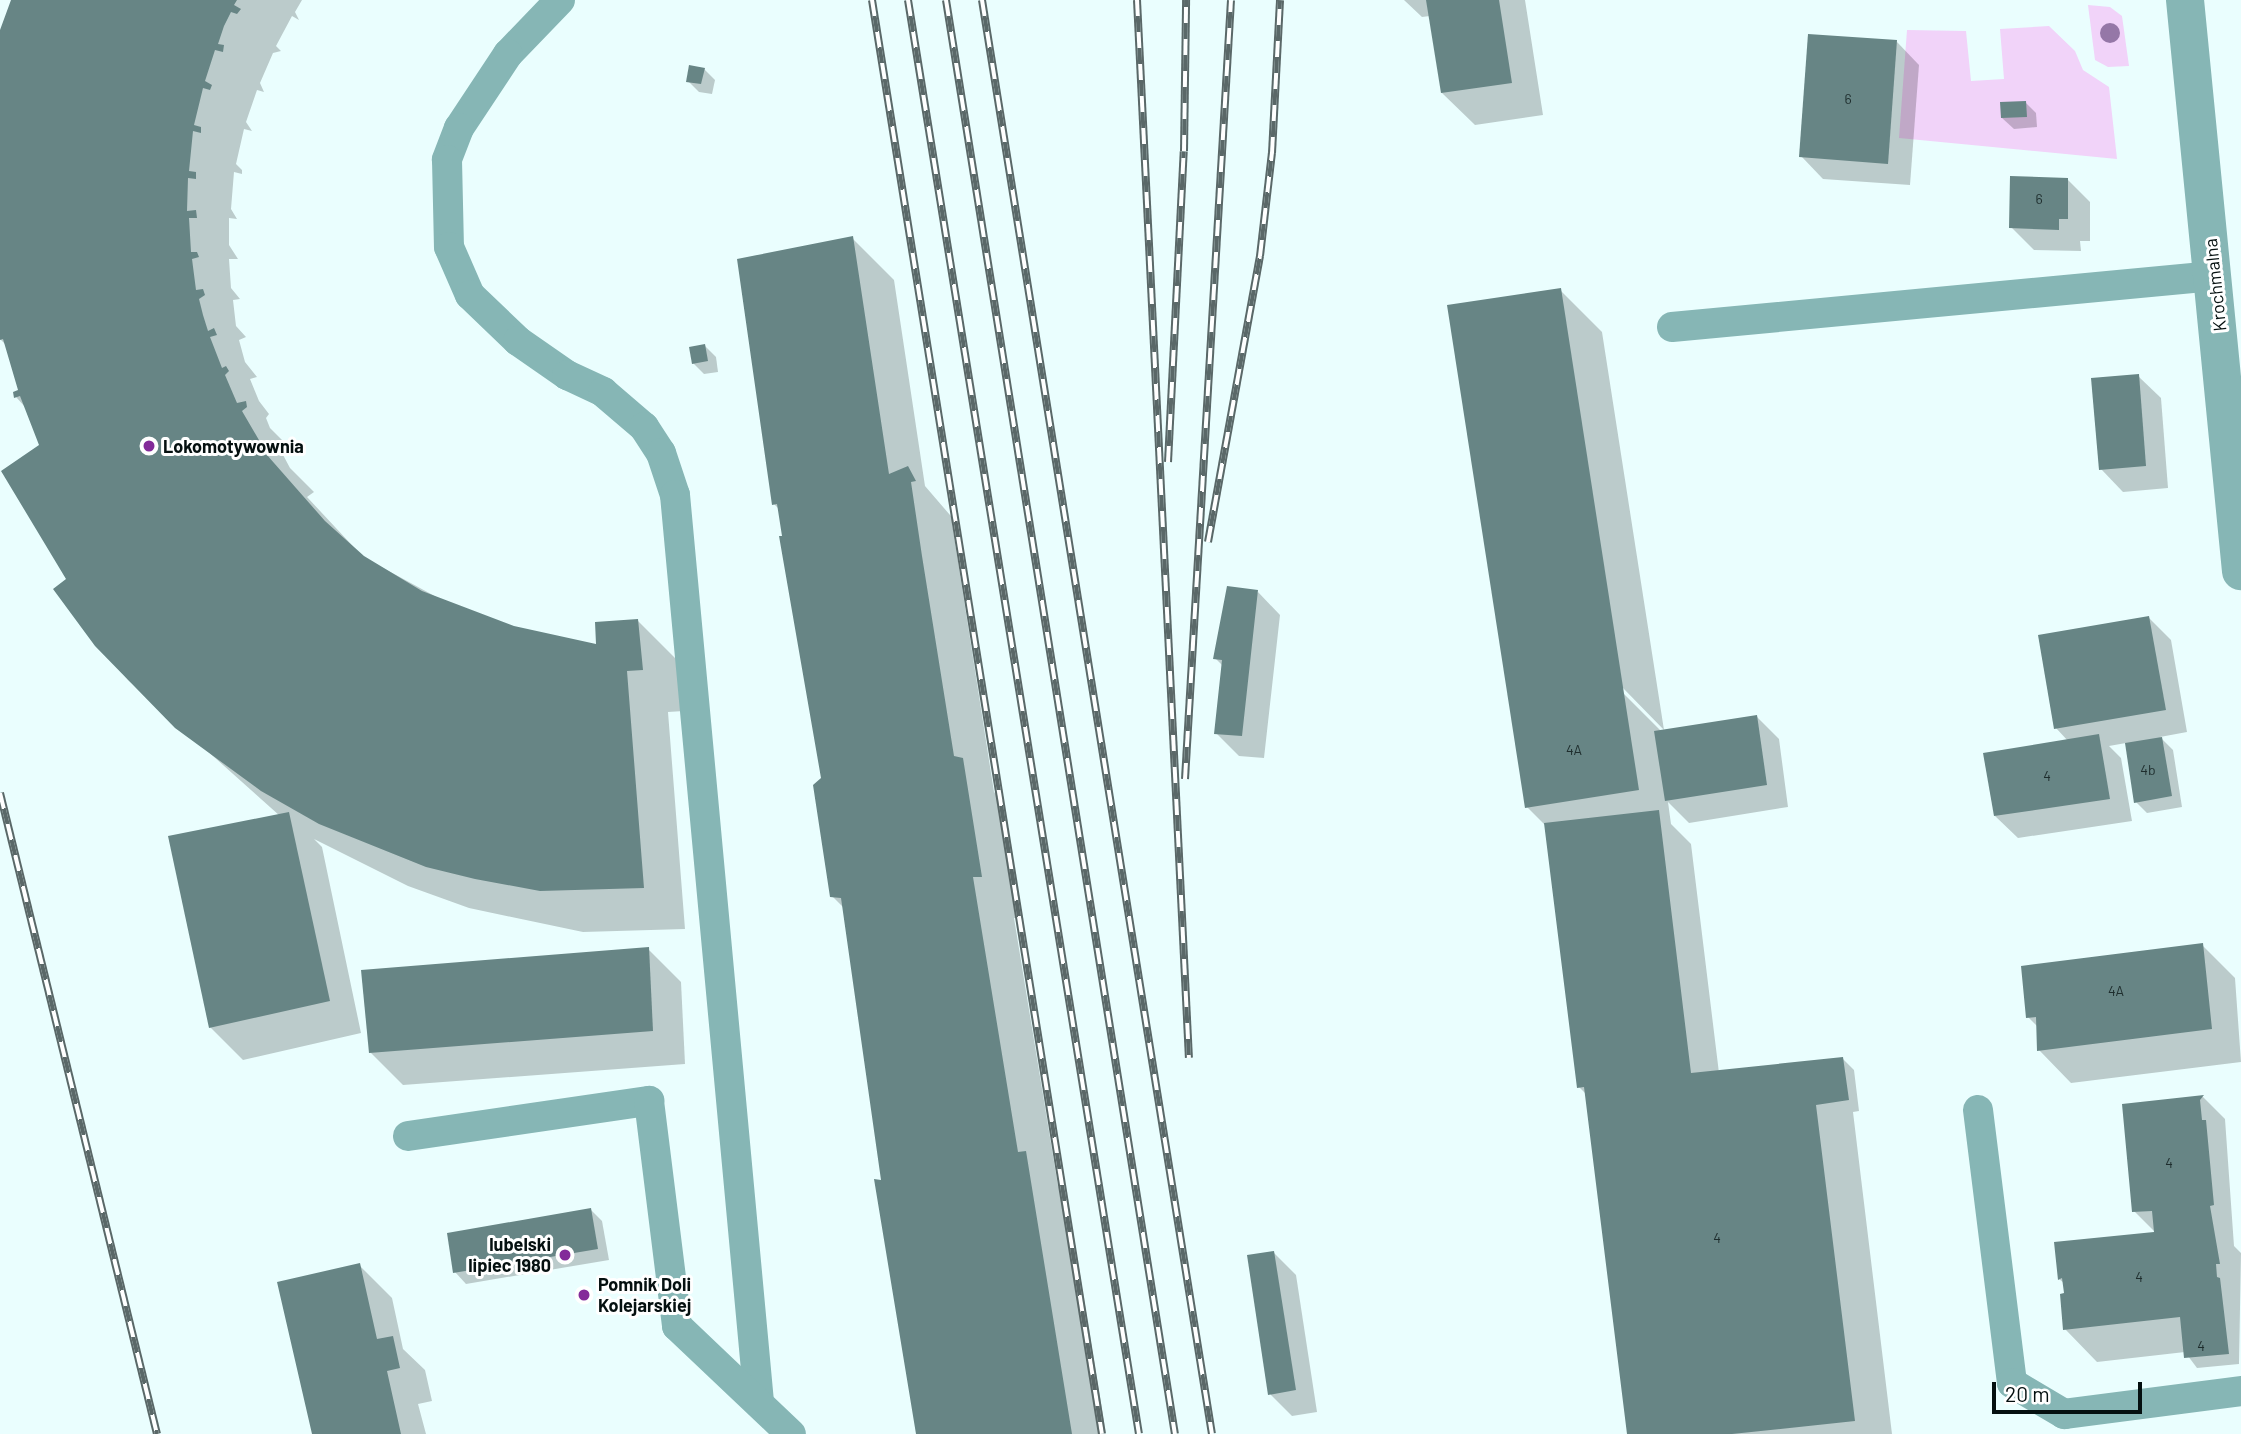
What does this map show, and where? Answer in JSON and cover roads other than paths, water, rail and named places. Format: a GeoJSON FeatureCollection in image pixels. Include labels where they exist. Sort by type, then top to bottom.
{"type":"FeatureCollection","features":[{"type":"Feature","properties":{"kind":"street","name":"Krochmalna"},"geometry":{"type":"LineString","coordinates":[[2185,0],[2241,571]]}},
{"type":"Feature","properties":{"kind":"lane"},"geometry":{"type":"LineString","coordinates":[[560,0],[508,54],[459,128],[447,160],[449,247],[470,295],[519,341],[567,375],[603,392],[645,427],[661,453],[675,495],[759,1403]]}},
{"type":"Feature","properties":{"kind":"lane"},"geometry":{"type":"LineString","coordinates":[[1672,327],[2214,276]]}},
{"type":"Feature","properties":{"kind":"lane"},"geometry":{"type":"LineString","coordinates":[[408,1136],[649,1101],[677,1326],[791,1434]]}},
{"type":"Feature","properties":{"kind":"lane"},"geometry":{"type":"LineString","coordinates":[[1978,1110],[2011,1383],[2064,1414],[2241,1391]]}},
{"type":"Feature","properties":{"kind":"railway"},"geometry":{"type":"LineString","coordinates":[[872,0],[1102,1434]]}},
{"type":"Feature","properties":{"kind":"railway"},"geometry":{"type":"LineString","coordinates":[[908,0],[1139,1434]]}},
{"type":"Feature","properties":{"kind":"railway"},"geometry":{"type":"LineString","coordinates":[[946,0],[1175,1434]]}},
{"type":"Feature","properties":{"kind":"railway"},"geometry":{"type":"LineString","coordinates":[[982,0],[1212,1434]]}},
{"type":"Feature","properties":{"kind":"railway"},"geometry":{"type":"LineString","coordinates":[[1137,0],[1189,1058]]}},
{"type":"Feature","properties":{"kind":"railway"},"geometry":{"type":"LineString","coordinates":[[1168,462],[1184,151],[1186,0]]}},
{"type":"Feature","properties":{"kind":"railway"},"geometry":{"type":"LineString","coordinates":[[1185,779],[1231,0]]}},
{"type":"Feature","properties":{"kind":"railway"},"geometry":{"type":"LineString","coordinates":[[1208,542],[1260,256],[1272,153],[1280,0]]}},
{"type":"Feature","properties":{"kind":"railway"},"geometry":{"type":"LineString","coordinates":[[0,793],[157,1434]]}},
{"type":"Feature","properties":{"kind":"place","name":"Lokomotywownia"},"geometry":{"type":"Point","coordinates":[149,446]}},
{"type":"Feature","properties":{"kind":"place","name":"lubelski lipiec 1980"},"geometry":{"type":"Point","coordinates":[565,1255]}},
{"type":"Feature","properties":{"kind":"place","name":"Pomnik Doli Kolejarskiej"},"geometry":{"type":"Point","coordinates":[584,1295]}}]}
